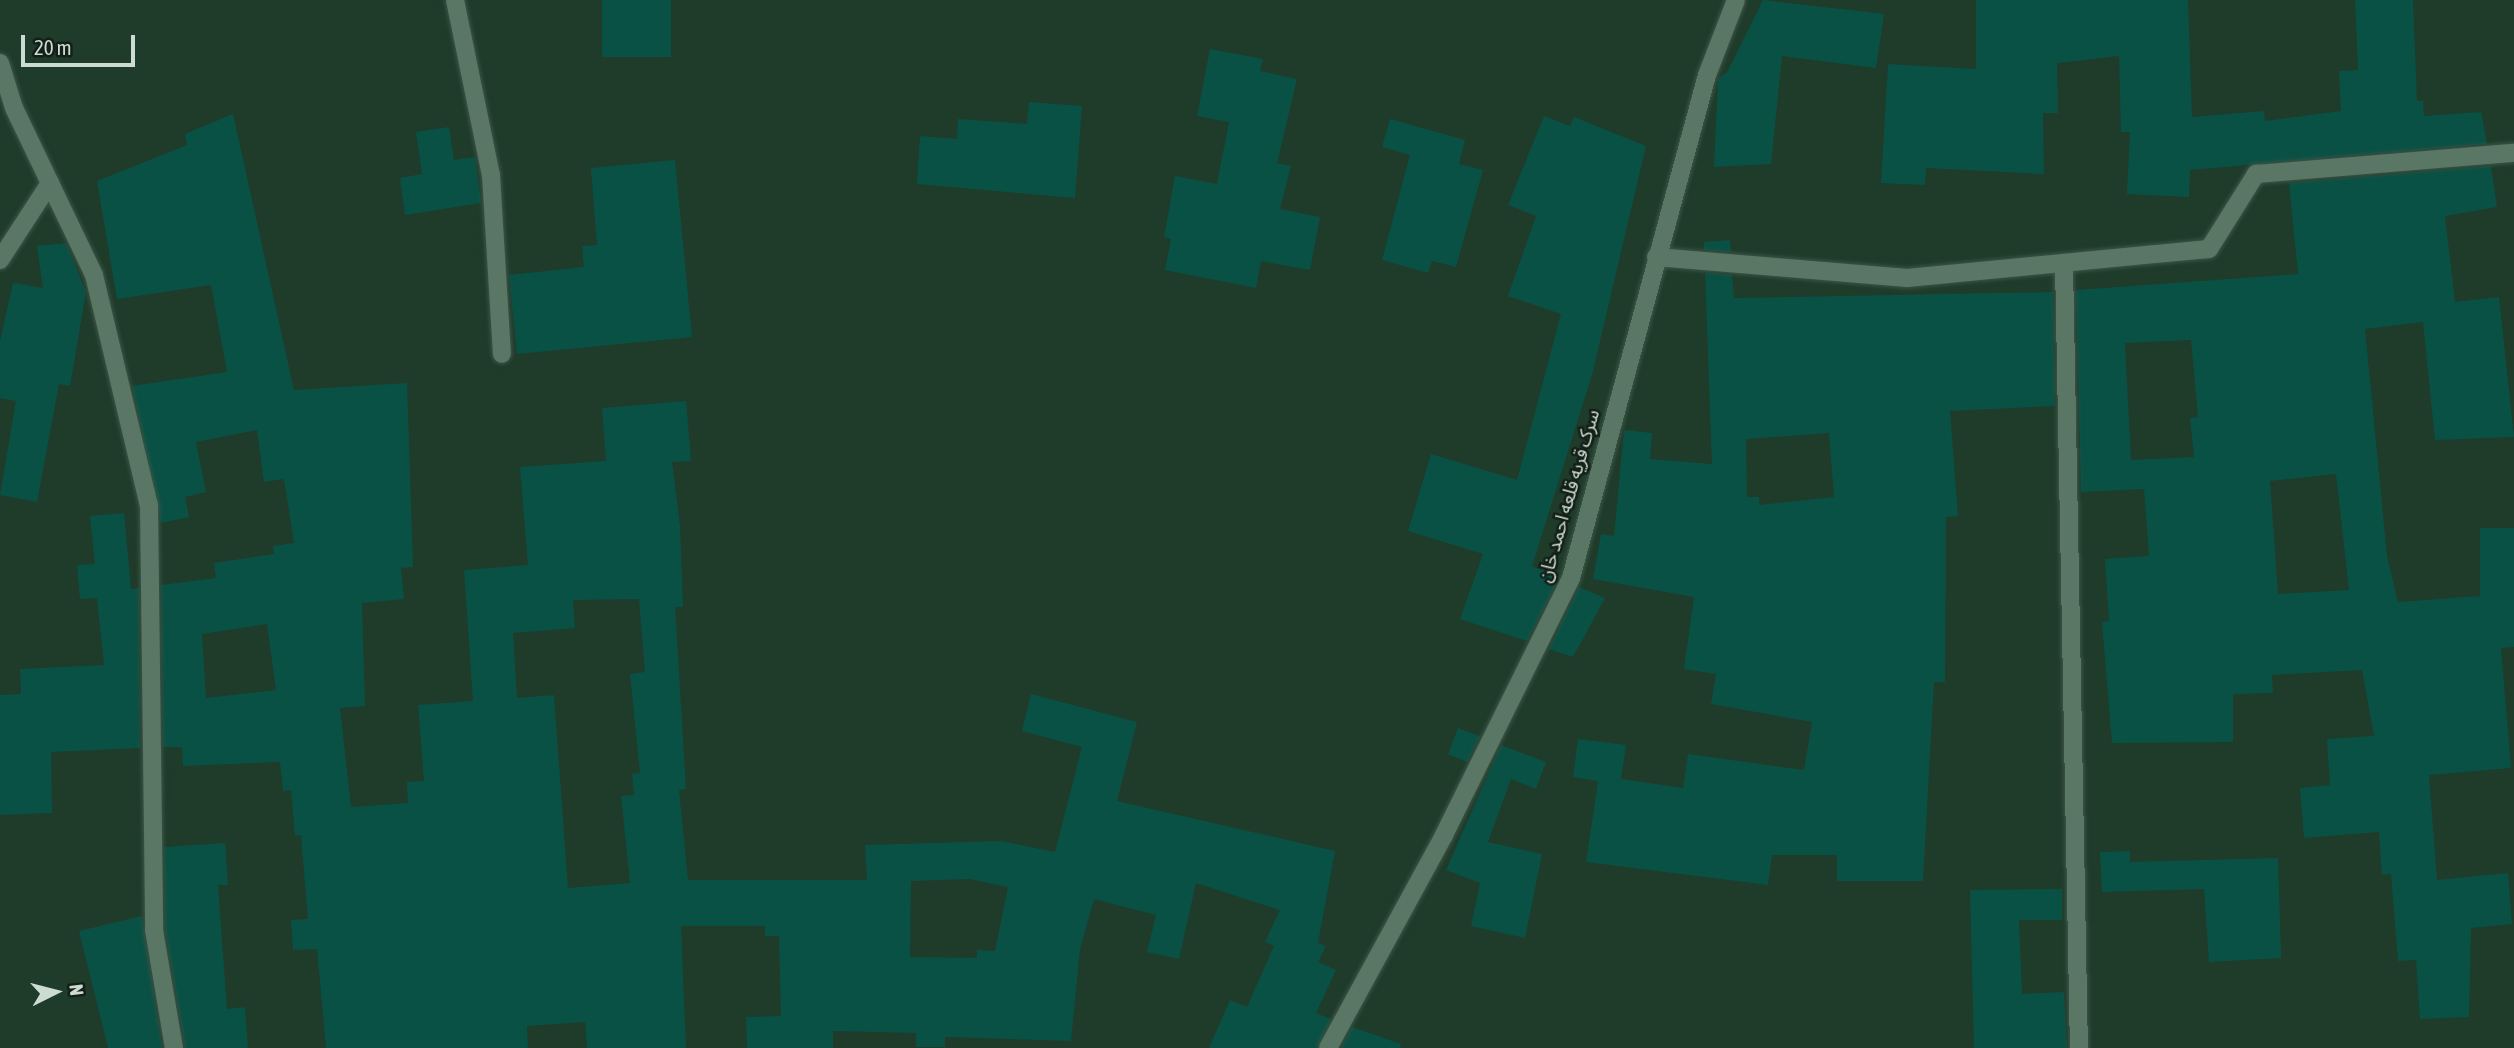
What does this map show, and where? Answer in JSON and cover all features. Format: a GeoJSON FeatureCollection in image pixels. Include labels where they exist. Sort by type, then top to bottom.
{"type":"FeatureCollection","features":[{"type":"Feature","properties":{"kind":"street"},"geometry":{"type":"LineString","coordinates":[[455,0],[491,174],[502,354]]}},
{"type":"Feature","properties":{"kind":"street","name":"سرک قریه قلعه احمد خان"},"geometry":{"type":"LineString","coordinates":[[1328,1048],[1444,835],[1571,578],[1707,75],[1736,0]]}},
{"type":"Feature","properties":{"kind":"street"},"geometry":{"type":"LineString","coordinates":[[0,63],[50,183],[94,275],[149,505],[154,930],[174,1048]]}},
{"type":"Feature","properties":{"kind":"street"},"geometry":{"type":"LineString","coordinates":[[1656,257],[1907,278],[2209,249],[2256,174],[2514,153]]}},
{"type":"Feature","properties":{"kind":"street"},"geometry":{"type":"LineString","coordinates":[[0,260],[50,183]]}},
{"type":"Feature","properties":{"kind":"street"},"geometry":{"type":"LineString","coordinates":[[2064,263],[2079,1048]]}},
{"type":"Feature","properties":{"kind":"building"},"geometry":{"type":"Polygon","coordinates":[[[602,0],[671,0],[671,57],[602,57],[602,0]]]}},
{"type":"Feature","properties":{"kind":"building"},"geometry":{"type":"Polygon","coordinates":[[[1763,0],[1884,14],[1876,68],[1782,56],[1771,164],[1714,167],[1718,79],[1728,71],[1763,0]]]}},
{"type":"Feature","properties":{"kind":"building"},"geometry":{"type":"Polygon","coordinates":[[[1976,0],[2188,0],[2192,117],[2264,111],[2265,121],[2341,111],[2339,71],[2358,70],[2355,0],[2413,0],[2417,101],[2423,101],[2424,116],[2481,112],[2487,144],[2190,170],[2189,197],[2127,194],[2130,132],[2121,132],[2119,56],[2057,63],[2058,113],[2043,113],[2044,174],[1926,168],[1925,185],[1881,183],[1888,64],[1976,69],[1976,0]]]}},
{"type":"Feature","properties":{"kind":"building"},"geometry":{"type":"Polygon","coordinates":[[[1210,49],[1263,59],[1260,71],[1297,79],[1277,163],[1291,166],[1280,209],[1320,217],[1310,270],[1261,261],[1256,288],[1165,270],[1171,239],[1164,237],[1175,176],[1217,184],[1229,122],[1197,116],[1210,49]]]}},
{"type":"Feature","properties":{"kind":"building"},"geometry":{"type":"Polygon","coordinates":[[[1029,102],[1082,106],[1075,198],[917,184],[920,136],[957,139],[958,119],[1027,124],[1029,102]]]}},
{"type":"Feature","properties":{"kind":"building"},"geometry":{"type":"Polygon","coordinates":[[[233,114],[294,390],[407,383],[413,567],[401,568],[404,599],[362,603],[365,706],[340,708],[351,807],[408,803],[407,782],[424,781],[418,705],[473,701],[464,570],[528,565],[520,467],[606,461],[602,408],[686,401],[691,461],[672,462],[680,526],[683,607],[675,607],[686,789],[679,790],[688,880],[867,880],[865,845],[1001,841],[1055,852],[1082,747],[1022,731],[1031,694],[1137,722],[1117,801],[1335,851],[1318,943],[1326,946],[1318,962],[1336,970],[1316,1013],[1331,1019],[1317,1048],[1209,1048],[1230,1000],[1247,1007],[1274,946],[1265,942],[1280,910],[1196,883],[1179,959],[1147,952],[1156,915],[1094,899],[1080,949],[1071,1041],[945,1037],[945,1047],[916,1047],[916,1033],[833,1031],[833,1048],[747,1048],[746,1017],[781,1016],[779,936],[765,936],[765,926],[681,926],[686,1048],[587,1048],[585,1022],[527,1026],[528,1048],[326,1048],[317,949],[293,950],[291,920],[308,919],[301,835],[295,836],[291,790],[283,791],[280,762],[183,766],[182,747],[163,747],[161,585],[216,578],[214,563],[274,554],[273,546],[294,543],[284,479],[264,482],[257,430],[196,442],[206,492],[185,497],[189,517],[161,523],[132,386],[227,372],[211,285],[117,299],[97,181],[187,145],[185,134],[233,114]],[[639,599],[573,600],[575,628],[513,633],[517,698],[554,695],[568,888],[630,883],[621,796],[634,795],[632,774],[640,773],[630,674],[645,672],[639,599]],[[267,624],[202,634],[206,698],[276,690],[267,624]],[[970,879],[911,881],[910,957],[977,958],[977,950],[995,951],[1008,887],[970,879]]]}},
{"type":"Feature","properties":{"kind":"building"},"geometry":{"type":"Polygon","coordinates":[[[1544,116],[1570,126],[1574,117],[1646,146],[1592,375],[1532,566],[1559,578],[1527,641],[1460,619],[1483,554],[1408,531],[1431,454],[1517,480],[1561,314],[1508,296],[1536,216],[1508,205],[1544,116]]]}},
{"type":"Feature","properties":{"kind":"building"},"geometry":{"type":"Polygon","coordinates":[[[1390,119],[1465,140],[1459,164],[1483,170],[1456,267],[1432,261],[1428,273],[1382,260],[1410,155],[1382,147],[1390,119]]]}},
{"type":"Feature","properties":{"kind":"building"},"geometry":{"type":"Polygon","coordinates":[[[449,127],[454,160],[475,157],[481,203],[405,215],[400,178],[422,174],[416,132],[449,127]]]}},
{"type":"Feature","properties":{"kind":"building"},"geometry":{"type":"Polygon","coordinates":[[[675,160],[692,337],[517,354],[509,275],[584,267],[582,246],[597,245],[591,168],[675,160]]]}},
{"type":"Feature","properties":{"kind":"building"},"geometry":{"type":"Polygon","coordinates":[[[2491,166],[2497,207],[2445,216],[2455,302],[2499,297],[2514,437],[2435,440],[2423,322],[2365,329],[2387,556],[2398,602],[2480,596],[2480,528],[2514,528],[2514,647],[2501,648],[2511,768],[2429,775],[2437,880],[2508,873],[2512,924],[2471,928],[2469,1017],[2420,1019],[2416,960],[2398,961],[2391,874],[2382,875],[2379,832],[2304,838],[2300,788],[2330,785],[2327,739],[2374,736],[2362,670],[2272,675],[2273,693],[2233,694],[2233,742],[2112,743],[2102,622],[2109,621],[2105,559],[2149,556],[2144,489],[2081,492],[2076,290],[2298,274],[2289,183],[2491,166]],[[2191,340],[2125,343],[2131,460],[2194,457],[2190,418],[2198,417],[2191,340]],[[2336,474],[2270,481],[2278,594],[2349,590],[2336,474]]]}},
{"type":"Feature","properties":{"kind":"building"},"geometry":{"type":"Polygon","coordinates":[[[1730,240],[1731,252],[1704,250],[1704,242],[1730,240]]]}},
{"type":"Feature","properties":{"kind":"building"},"geometry":{"type":"Polygon","coordinates":[[[66,243],[86,292],[70,386],[59,384],[37,502],[0,495],[16,401],[0,398],[0,341],[13,283],[43,288],[37,246],[66,243]]]}},
{"type":"Feature","properties":{"kind":"building"},"geometry":{"type":"Polygon","coordinates":[[[1705,273],[1732,275],[1734,298],[2053,292],[2055,406],[1950,411],[1958,516],[1946,517],[1945,682],[1934,682],[1923,881],[1837,881],[1837,855],[1772,855],[1768,885],[1586,862],[1598,781],[1573,777],[1578,739],[1626,745],[1621,779],[1683,788],[1688,754],[1804,770],[1812,722],[1711,704],[1716,674],[1684,669],[1694,597],[1593,579],[1601,534],[1614,536],[1624,430],[1652,433],[1650,459],[1712,464],[1705,273]],[[1829,433],[1746,439],[1747,497],[1759,497],[1759,505],[1834,497],[1829,433]]]}},
{"type":"Feature","properties":{"kind":"building"},"geometry":{"type":"Polygon","coordinates":[[[124,513],[131,589],[139,588],[140,748],[51,752],[52,813],[0,815],[0,695],[21,694],[20,669],[104,665],[97,598],[80,599],[77,565],[95,564],[90,516],[124,513]]]}},
{"type":"Feature","properties":{"kind":"building"},"geometry":{"type":"Polygon","coordinates":[[[1579,587],[1605,598],[1573,657],[1549,649],[1579,587]]]}},
{"type":"Feature","properties":{"kind":"building"},"geometry":{"type":"Polygon","coordinates":[[[1458,728],[1480,736],[1467,762],[1448,754],[1458,728]]]}},
{"type":"Feature","properties":{"kind":"building"},"geometry":{"type":"Polygon","coordinates":[[[1501,745],[1546,762],[1536,789],[1511,779],[1488,842],[1542,854],[1525,938],[1471,926],[1480,883],[1446,870],[1501,745]]]}},
{"type":"Feature","properties":{"kind":"building"},"geometry":{"type":"Polygon","coordinates":[[[225,843],[228,885],[218,885],[227,1009],[245,1007],[248,1048],[185,1048],[165,929],[164,847],[225,843]]]}},
{"type":"Feature","properties":{"kind":"building"},"geometry":{"type":"Polygon","coordinates":[[[2130,851],[2130,862],[2278,858],[2281,958],[2209,962],[2204,889],[2102,892],[2100,852],[2130,851]]]}},
{"type":"Feature","properties":{"kind":"building"},"geometry":{"type":"Polygon","coordinates":[[[2062,889],[2062,920],[2019,920],[2022,994],[2064,992],[2067,1048],[1974,1048],[1970,890],[2062,889]]]}},
{"type":"Feature","properties":{"kind":"building"},"geometry":{"type":"Polygon","coordinates":[[[142,916],[162,1048],[108,1048],[79,931],[142,916]]]}},
{"type":"Feature","properties":{"kind":"building"},"geometry":{"type":"Polygon","coordinates":[[[1352,1027],[1401,1044],[1400,1048],[1341,1048],[1352,1027]]]}}]}
